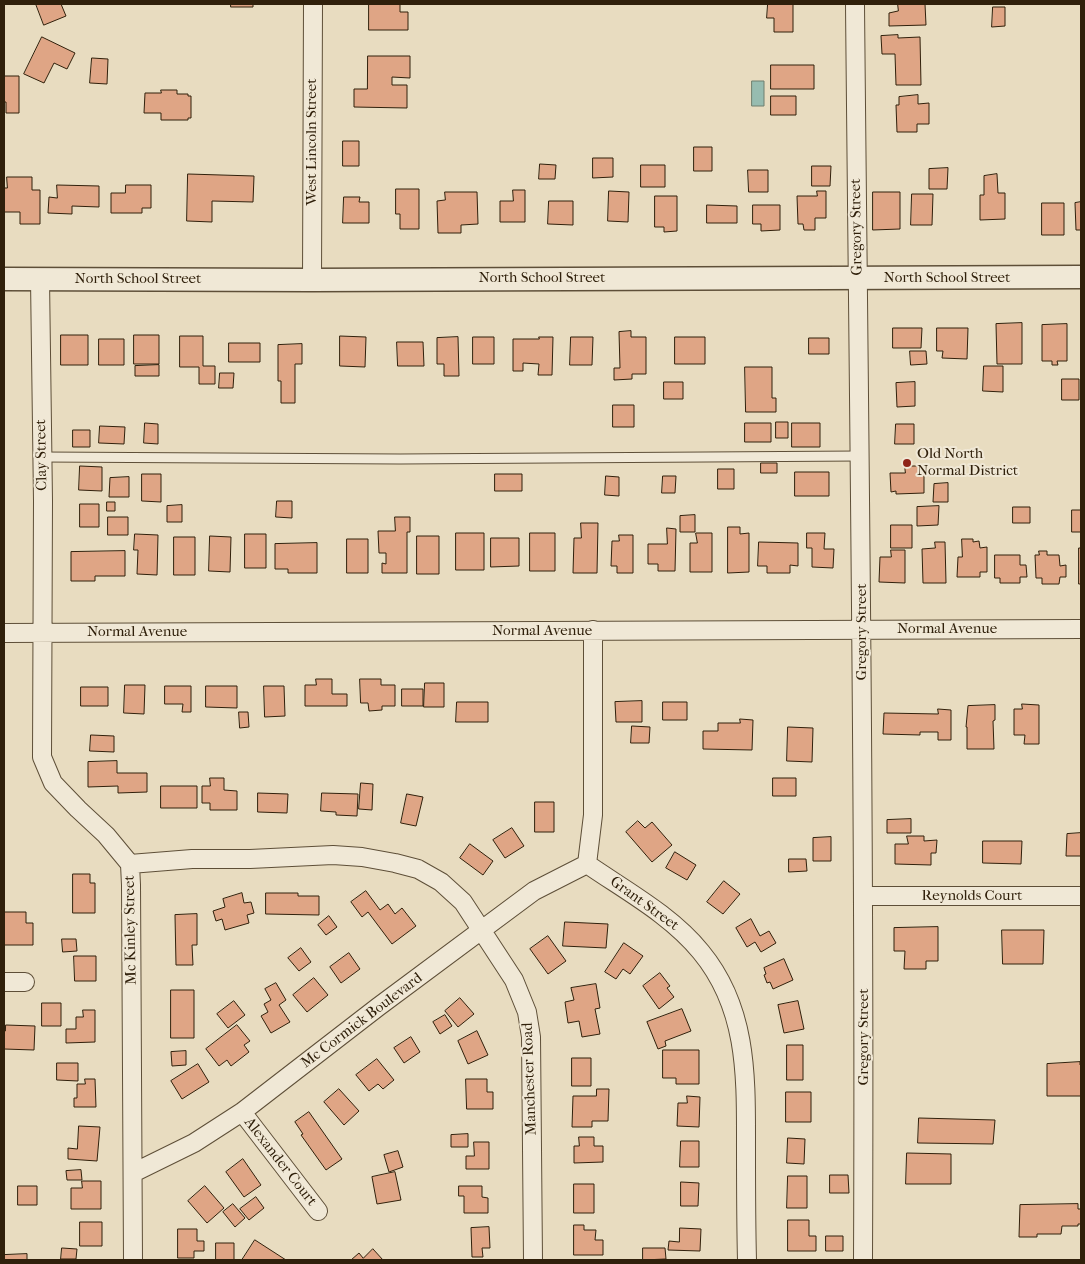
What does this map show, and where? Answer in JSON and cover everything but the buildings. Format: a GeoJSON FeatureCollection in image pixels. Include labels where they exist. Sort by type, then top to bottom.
{"type":"FeatureCollection","features":[{"type":"Feature","properties":{"kind":"street","name":"West Lincoln Street"},"geometry":{"type":"LineString","coordinates":[[312,280],[313,4]]}},
{"type":"Feature","properties":{"kind":"street","name":"Gregory Street"},"geometry":{"type":"LineString","coordinates":[[855,4],[864,896],[864,1260]]}},
{"type":"Feature","properties":{"kind":"street","name":"North School Street"},"geometry":{"type":"LineString","coordinates":[[4,279],[312,280],[1081,277]]}},
{"type":"Feature","properties":{"kind":"street","name":"Clay Street"},"geometry":{"type":"LineString","coordinates":[[40,279],[42,632]]}},
{"type":"Feature","properties":{"kind":"street","name":"Normal Avenue"},"geometry":{"type":"LineString","coordinates":[[4,633],[1081,629]]}},
{"type":"Feature","properties":{"kind":"street"},"geometry":{"type":"LineString","coordinates":[[587,864],[593,815],[593,630]]}},
{"type":"Feature","properties":{"kind":"street","name":"Mc Kinley Street"},"geometry":{"type":"LineString","coordinates":[[42,632],[42,757],[53,782],[106,835],[130,864],[132,895],[133,1260]]}},
{"type":"Feature","properties":{"kind":"street","name":"Manchester Road"},"geometry":{"type":"LineString","coordinates":[[130,864],[192,859],[250,859],[333,855],[362,856],[418,870],[441,882],[463,902],[514,980],[528,1012],[531,1037],[533,1260]]}},
{"type":"Feature","properties":{"kind":"street","name":"Mc Cormick Boulevard"},"geometry":{"type":"LineString","coordinates":[[133,1173],[194,1143],[242,1112],[378,1007],[534,891],[587,864]]}},
{"type":"Feature","properties":{"kind":"street","name":"Grant Street"},"geometry":{"type":"LineString","coordinates":[[587,864],[675,925],[702,952],[724,987],[739,1027],[746,1072],[746,1260]]}},
{"type":"Feature","properties":{"kind":"street","name":"Reynolds Court"},"geometry":{"type":"LineString","coordinates":[[864,896],[1081,896]]}},
{"type":"Feature","properties":{"kind":"street"},"geometry":{"type":"LineString","coordinates":[[4,982],[25,982]]}},
{"type":"Feature","properties":{"kind":"street","name":"Alexander Court"},"geometry":{"type":"LineString","coordinates":[[242,1112],[318,1211]]}},
{"type":"Feature","properties":{"kind":"lane"},"geometry":{"type":"LineString","coordinates":[[42,457],[400,459],[859,456]]}},
{"type":"Feature","properties":{"kind":"water"},"geometry":{"type":"Polygon","coordinates":[[[752,81],[764,81],[764,106],[752,106],[752,81]]]}},
{"type":"Feature","properties":{"kind":"place","name":"Old North Normal District"},"geometry":{"type":"Point","coordinates":[907,463]}}]}
